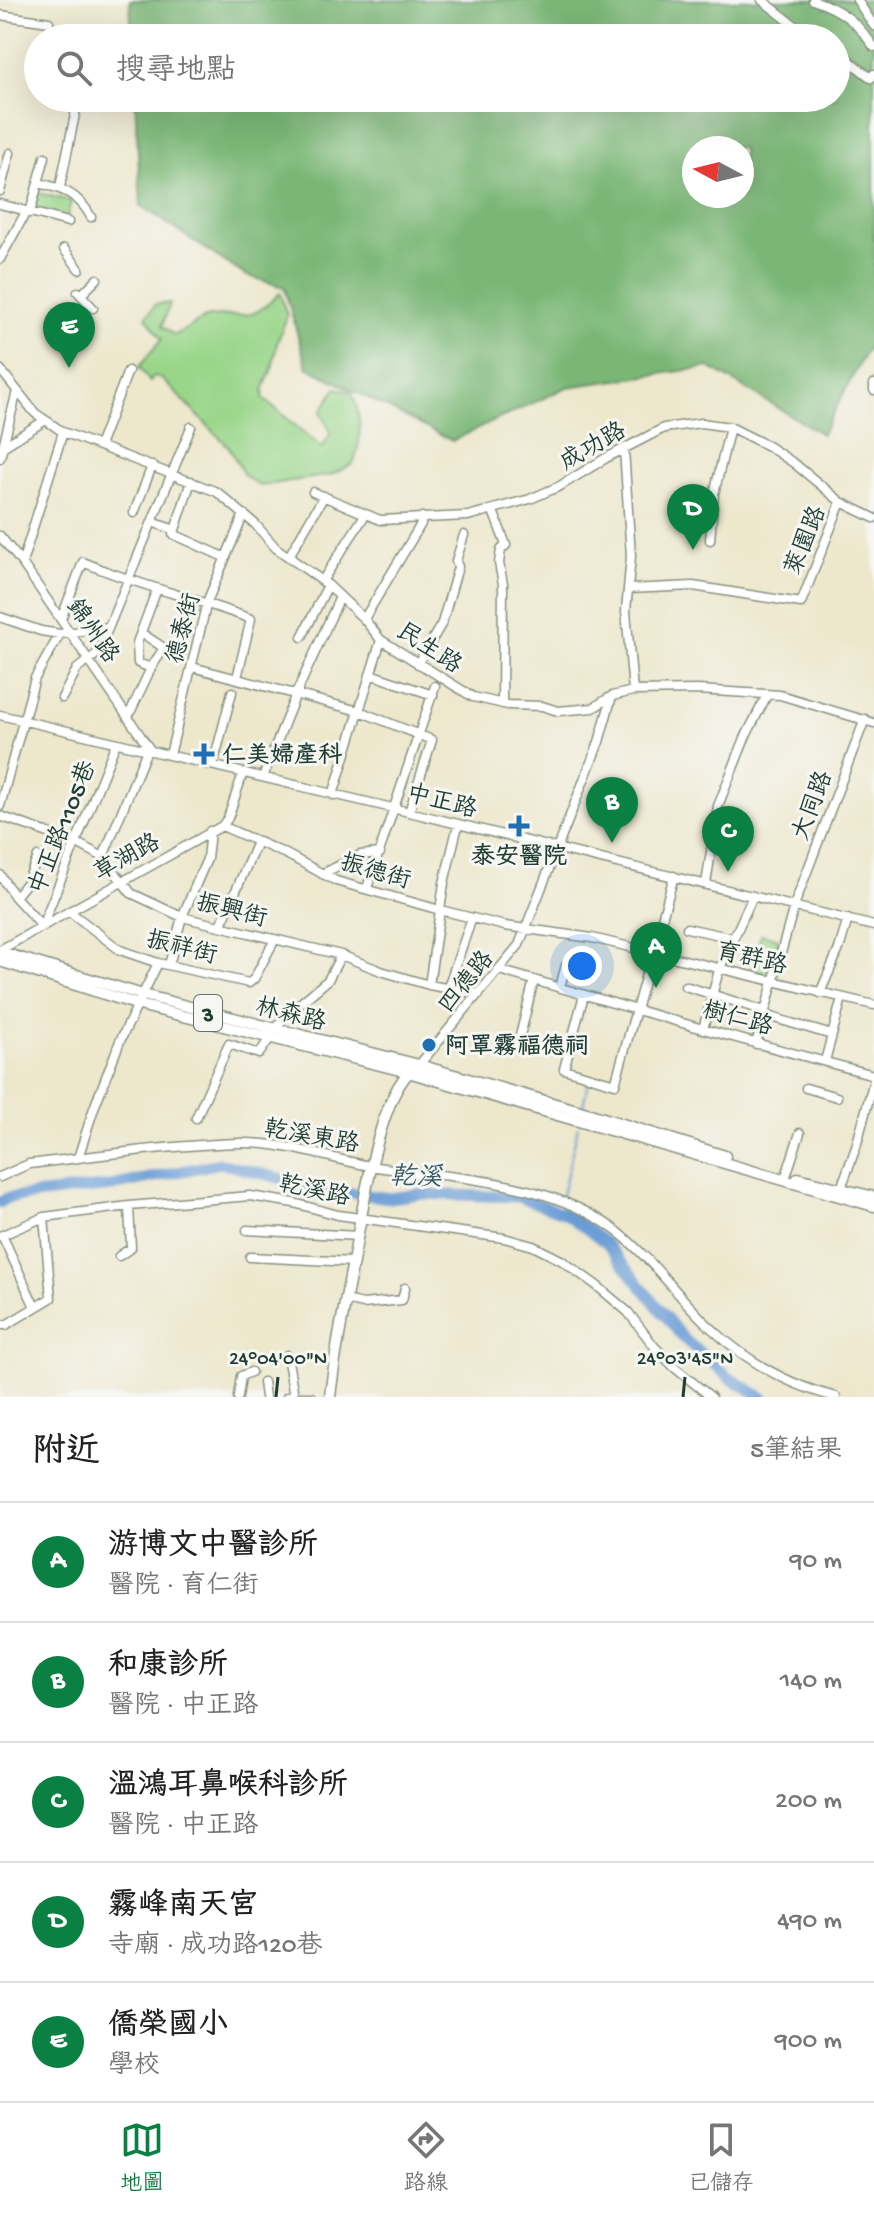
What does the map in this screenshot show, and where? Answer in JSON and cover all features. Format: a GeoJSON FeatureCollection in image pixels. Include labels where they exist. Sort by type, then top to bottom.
{"type":"FeatureCollection","features":[{"type":"Feature","properties":{"kind":"main road","name":"林森路"},"geometry":{"type":"LineString","coordinates":[[0,951],[235,1029],[419,1065],[573,1114]]}},
{"type":"Feature","properties":{"kind":"main road","name":"林森路"},"geometry":{"type":"LineString","coordinates":[[0,961],[573,1114]]}},
{"type":"Feature","properties":{"kind":"main road","name":"四德路"},"geometry":{"type":"LineString","coordinates":[[361,1214],[369,1168],[391,1103],[408,1072],[419,1065]]}},
{"type":"Feature","properties":{"kind":"main road","name":"3"},"geometry":{"type":"LineString","coordinates":[[573,1114],[840,1192],[874,1206]]}},
{"type":"Feature","properties":{"kind":"main road","name":"3"},"geometry":{"type":"LineString","coordinates":[[587,1118],[840,1192],[874,1197]]}},
{"type":"Feature","properties":{"kind":"main road"},"geometry":{"type":"LineString","coordinates":[[330,1397],[334,1355],[361,1214]]}},
{"type":"Feature","properties":{"kind":"street"},"geometry":{"type":"LineString","coordinates":[[762,0],[793,24]]}},
{"type":"Feature","properties":{"kind":"street"},"geometry":{"type":"LineString","coordinates":[[813,0],[840,11],[859,26],[874,47]]}},
{"type":"Feature","properties":{"kind":"street"},"geometry":{"type":"LineString","coordinates":[[857,0],[874,26]]}},
{"type":"Feature","properties":{"kind":"street"},"geometry":{"type":"LineString","coordinates":[[0,15],[49,22]]}},
{"type":"Feature","properties":{"kind":"street"},"geometry":{"type":"LineString","coordinates":[[850,60],[873,76]]}},
{"type":"Feature","properties":{"kind":"street"},"geometry":{"type":"LineString","coordinates":[[60,187],[76,112]]}},
{"type":"Feature","properties":{"kind":"street"},"geometry":{"type":"LineString","coordinates":[[0,191],[10,153]]}},
{"type":"Feature","properties":{"kind":"street"},"geometry":{"type":"LineString","coordinates":[[0,259],[28,212],[45,157]]}},
{"type":"Feature","properties":{"kind":"street"},"geometry":{"type":"LineString","coordinates":[[38,183],[60,187],[75,195],[91,217]]}},
{"type":"Feature","properties":{"kind":"street"},"geometry":{"type":"LineString","coordinates":[[0,204],[68,222]]}},
{"type":"Feature","properties":{"kind":"street"},"geometry":{"type":"LineString","coordinates":[[64,249],[79,269]]}},
{"type":"Feature","properties":{"kind":"street"},"geometry":{"type":"LineString","coordinates":[[93,308],[80,293],[97,279]]}},
{"type":"Feature","properties":{"kind":"street","name":"民生路"},"geometry":{"type":"LineString","coordinates":[[0,369],[44,421],[63,432],[217,492],[244,514],[276,548],[325,583],[364,619],[381,640],[473,697],[502,704],[574,710],[593,708],[612,696],[633,691],[697,690],[780,695],[869,721]]}},
{"type":"Feature","properties":{"kind":"street"},"geometry":{"type":"LineString","coordinates":[[99,446],[128,371]]}},
{"type":"Feature","properties":{"kind":"street"},"geometry":{"type":"LineString","coordinates":[[0,458],[17,391]]}},
{"type":"Feature","properties":{"kind":"street"},"geometry":{"type":"LineString","coordinates":[[2,447],[44,421]]}},
{"type":"Feature","properties":{"kind":"street","name":"成功路"},"geometry":{"type":"LineString","coordinates":[[365,515],[380,520],[468,516],[493,511],[560,486],[664,428],[701,423],[730,427],[780,452],[841,502],[874,518]]}},
{"type":"Feature","properties":{"kind":"street"},"geometry":{"type":"LineString","coordinates":[[62,698],[77,669],[98,653],[191,427]]}},
{"type":"Feature","properties":{"kind":"street"},"geometry":{"type":"LineString","coordinates":[[710,540],[714,494],[730,427]]}},
{"type":"Feature","properties":{"kind":"street"},"geometry":{"type":"LineString","coordinates":[[22,563],[63,432]]}},
{"type":"Feature","properties":{"kind":"street"},"geometry":{"type":"LineString","coordinates":[[624,449],[631,556],[626,611],[633,691]]}},
{"type":"Feature","properties":{"kind":"street"},"geometry":{"type":"LineString","coordinates":[[134,513],[152,466]]}},
{"type":"Feature","properties":{"kind":"street"},"geometry":{"type":"LineString","coordinates":[[191,481],[173,534],[224,557]]}},
{"type":"Feature","properties":{"kind":"street"},"geometry":{"type":"LineString","coordinates":[[302,637],[325,583],[365,515],[313,492]]}},
{"type":"Feature","properties":{"kind":"street"},"geometry":{"type":"LineString","coordinates":[[289,556],[324,496]]}},
{"type":"Feature","properties":{"kind":"street","name":"萊園路"},"geometry":{"type":"LineString","coordinates":[[628,589],[693,586],[801,603],[841,502]]}},
{"type":"Feature","properties":{"kind":"street"},"geometry":{"type":"LineString","coordinates":[[493,511],[506,545],[501,550],[499,563],[503,584],[502,704]]}},
{"type":"Feature","properties":{"kind":"street","name":"德泰街"},"geometry":{"type":"LineString","coordinates":[[170,755],[207,602],[244,514]]}},
{"type":"Feature","properties":{"kind":"street"},"geometry":{"type":"LineString","coordinates":[[364,619],[421,524],[422,517]]}},
{"type":"Feature","properties":{"kind":"street"},"geometry":{"type":"LineString","coordinates":[[152,522],[175,530]]}},
{"type":"Feature","properties":{"kind":"street"},"geometry":{"type":"LineString","coordinates":[[418,664],[442,623],[464,535]]}},
{"type":"Feature","properties":{"kind":"street","name":"錦州路"},"geometry":{"type":"LineString","coordinates":[[0,536],[129,715],[149,750]]}},
{"type":"Feature","properties":{"kind":"street"},"geometry":{"type":"LineString","coordinates":[[61,619],[83,562],[126,581],[207,602],[251,619],[237,678]]}},
{"type":"Feature","properties":{"kind":"street"},"geometry":{"type":"LineString","coordinates":[[151,668],[138,663],[137,643],[157,589]]}},
{"type":"Feature","properties":{"kind":"street"},"geometry":{"type":"LineString","coordinates":[[263,777],[340,597]]}},
{"type":"Feature","properties":{"kind":"street"},"geometry":{"type":"LineString","coordinates":[[0,617],[60,634],[108,627]]}},
{"type":"Feature","properties":{"kind":"street"},"geometry":{"type":"LineString","coordinates":[[0,806],[3,782],[25,720],[35,678],[60,634]]}},
{"type":"Feature","properties":{"kind":"street"},"geometry":{"type":"LineString","coordinates":[[129,715],[164,648],[146,636]]}},
{"type":"Feature","properties":{"kind":"street"},"geometry":{"type":"LineString","coordinates":[[333,795],[381,640]]}},
{"type":"Feature","properties":{"kind":"street"},"geometry":{"type":"LineString","coordinates":[[192,667],[359,711],[432,740],[409,812]]}},
{"type":"Feature","properties":{"kind":"street"},"geometry":{"type":"LineString","coordinates":[[367,888],[434,691],[370,674]]}},
{"type":"Feature","properties":{"kind":"street"},"geometry":{"type":"LineString","coordinates":[[213,765],[232,692]]}},
{"type":"Feature","properties":{"kind":"street"},"geometry":{"type":"LineString","coordinates":[[706,884],[718,806],[745,738],[767,695]]}},
{"type":"Feature","properties":{"kind":"street"},"geometry":{"type":"LineString","coordinates":[[558,849],[599,742],[612,696]]}},
{"type":"Feature","properties":{"kind":"street","name":"中正路"},"geometry":{"type":"LineString","coordinates":[[0,715],[874,926]]}},
{"type":"Feature","properties":{"kind":"street","name":"大同路"},"geometry":{"type":"LineString","coordinates":[[756,1044],[794,906],[869,721]]}},
{"type":"Feature","properties":{"kind":"street","name":"中正路1105巷"},"geometry":{"type":"LineString","coordinates":[[42,926],[116,743]]}},
{"type":"Feature","properties":{"kind":"street"},"geometry":{"type":"LineString","coordinates":[[103,857],[149,750]]}},
{"type":"Feature","properties":{"kind":"street"},"geometry":{"type":"LineString","coordinates":[[222,826],[228,818],[243,773]]}},
{"type":"Feature","properties":{"kind":"street","name":"振興街"},"geometry":{"type":"LineString","coordinates":[[0,816],[77,843],[103,857],[131,893],[182,917],[341,955],[429,985],[479,994]]}},
{"type":"Feature","properties":{"kind":"street"},"geometry":{"type":"LineString","coordinates":[[429,985],[440,910],[458,825]]}},
{"type":"Feature","properties":{"kind":"street","name":"草湖路"},"geometry":{"type":"LineString","coordinates":[[0,951],[222,826]]}},
{"type":"Feature","properties":{"kind":"street","name":"振德街"},"geometry":{"type":"LineString","coordinates":[[222,826],[286,854],[322,874],[440,910],[528,927]]}},
{"type":"Feature","properties":{"kind":"street"},"geometry":{"type":"LineString","coordinates":[[169,965],[182,917],[207,859],[210,831]]}},
{"type":"Feature","properties":{"kind":"street"},"geometry":{"type":"LineString","coordinates":[[221,925],[257,842]]}},
{"type":"Feature","properties":{"kind":"street","name":"四德路"},"geometry":{"type":"LineString","coordinates":[[419,1065],[519,945],[558,849]]}},
{"type":"Feature","properties":{"kind":"street"},"geometry":{"type":"LineString","coordinates":[[322,874],[360,855],[380,853]]}},
{"type":"Feature","properties":{"kind":"street"},"geometry":{"type":"LineString","coordinates":[[15,897],[27,882],[38,857]]}},
{"type":"Feature","properties":{"kind":"street"},"geometry":{"type":"LineString","coordinates":[[0,875],[15,897],[42,926]]}},
{"type":"Feature","properties":{"kind":"street"},"geometry":{"type":"LineString","coordinates":[[584,995],[564,1069],[615,1084],[674,876]]}},
{"type":"Feature","properties":{"kind":"street"},"geometry":{"type":"LineString","coordinates":[[703,1029],[719,970],[753,896]]}},
{"type":"Feature","properties":{"kind":"street","name":"振祥街"},"geometry":{"type":"LineString","coordinates":[[69,911],[120,950],[158,963],[249,983],[274,941]]}},
{"type":"Feature","properties":{"kind":"street"},"geometry":{"type":"LineString","coordinates":[[448,987],[472,918]]}},
{"type":"Feature","properties":{"kind":"street"},"geometry":{"type":"LineString","coordinates":[[820,993],[848,919]]}},
{"type":"Feature","properties":{"kind":"street","name":"育群路"},"geometry":{"type":"LineString","coordinates":[[528,927],[592,938],[874,1005]]}},
{"type":"Feature","properties":{"kind":"street"},"geometry":{"type":"LineString","coordinates":[[687,928],[733,938]]}},
{"type":"Feature","properties":{"kind":"street"},"geometry":{"type":"LineString","coordinates":[[229,1044],[259,1054],[285,1016],[328,980],[341,955]]}},
{"type":"Feature","properties":{"kind":"street"},"geometry":{"type":"LineString","coordinates":[[78,1158],[99,1094],[158,963]]}},
{"type":"Feature","properties":{"kind":"street"},"geometry":{"type":"LineString","coordinates":[[560,987],[566,965]]}},
{"type":"Feature","properties":{"kind":"street","name":"樹仁路"},"geometry":{"type":"LineString","coordinates":[[499,970],[825,1061],[874,1078]]}},
{"type":"Feature","properties":{"kind":"street"},"geometry":{"type":"LineString","coordinates":[[518,1044],[534,980]]}},
{"type":"Feature","properties":{"kind":"street"},"geometry":{"type":"LineString","coordinates":[[685,986],[832,1035]]}},
{"type":"Feature","properties":{"kind":"street"},"geometry":{"type":"LineString","coordinates":[[825,1061],[842,998]]}},
{"type":"Feature","properties":{"kind":"street"},"geometry":{"type":"LineString","coordinates":[[196,1118],[235,1029]]}},
{"type":"Feature","properties":{"kind":"street"},"geometry":{"type":"LineString","coordinates":[[840,1192],[870,1113],[874,1078]]}},
{"type":"Feature","properties":{"kind":"street"},"geometry":{"type":"LineString","coordinates":[[806,1088],[837,1097]]}},
{"type":"Feature","properties":{"kind":"street"},"geometry":{"type":"LineString","coordinates":[[786,1176],[800,1133]]}},
{"type":"Feature","properties":{"kind":"street","name":"乾溪東路"},"geometry":{"type":"LineString","coordinates":[[0,1177],[29,1164],[241,1143],[283,1146],[369,1168],[513,1186],[569,1203],[616,1231],[653,1263],[709,1326],[747,1358],[785,1379],[836,1397]]}},
{"type":"Feature","properties":{"kind":"street","name":"乾溪路"},"geometry":{"type":"LineString","coordinates":[[1,1236],[44,1217],[250,1196],[489,1235],[533,1246],[596,1285],[628,1312],[675,1368],[711,1397]]}},
{"type":"Feature","properties":{"kind":"street"},"geometry":{"type":"LineString","coordinates":[[119,1256],[131,1248],[129,1206]]}},
{"type":"Feature","properties":{"kind":"street"},"geometry":{"type":"LineString","coordinates":[[0,1325],[6,1325],[51,1296],[44,1217]]}},
{"type":"Feature","properties":{"kind":"street"},"geometry":{"type":"LineString","coordinates":[[247,1230],[358,1236]]}},
{"type":"Feature","properties":{"kind":"street"},"geometry":{"type":"LineString","coordinates":[[1,1236],[35,1307]]}},
{"type":"Feature","properties":{"kind":"street"},"geometry":{"type":"LineString","coordinates":[[250,1257],[353,1262]]}},
{"type":"Feature","properties":{"kind":"street"},"geometry":{"type":"LineString","coordinates":[[345,1300],[363,1304],[402,1300],[405,1288]]}},
{"type":"Feature","properties":{"kind":"street"},"geometry":{"type":"LineString","coordinates":[[287,1355],[290,1396],[311,1397]]}},
{"type":"Feature","properties":{"kind":"street"},"geometry":{"type":"LineString","coordinates":[[238,1397],[241,1376],[251,1372]]}},
{"type":"Feature","properties":{"kind":"street"},"geometry":{"type":"LineString","coordinates":[[263,1382],[265,1397]]}},
{"type":"Feature","properties":{"kind":"green space"},"geometry":{"type":"Polygon","coordinates":[[[130,0],[874,0],[874,342],[822,434],[709,367],[567,387],[452,441],[307,367],[284,287],[245,275],[141,206],[136,112],[850,112],[850,24],[131,24],[130,0]]]}},
{"type":"Feature","properties":{"kind":"green space"},"geometry":{"type":"Polygon","coordinates":[[[38,193],[71,201],[67,218],[34,210],[38,193]]]}},
{"type":"Feature","properties":{"kind":"green space"},"geometry":{"type":"Polygon","coordinates":[[[280,293],[287,316],[263,398],[322,448],[331,433],[321,412],[336,388],[352,392],[359,419],[359,437],[353,464],[331,475],[259,486],[244,475],[229,447],[162,379],[154,376],[150,382],[139,367],[162,339],[146,317],[156,304],[170,303],[162,326],[174,335],[209,317],[254,313],[280,293]]]}},
{"type":"Feature","properties":{"kind":"green space"},"geometry":{"type":"Polygon","coordinates":[[[761,934],[779,939],[769,971],[764,974],[750,971],[761,934]]]}},
{"type":"Feature","properties":{"kind":"waterway"},"geometry":{"type":"LineString","coordinates":[[582,1109],[589,1080]]}},
{"type":"Feature","properties":{"kind":"waterway"},"geometry":{"type":"LineString","coordinates":[[561,1199],[578,1127]]}},
{"type":"Feature","properties":{"kind":"waterway","name":"乾溪"},"geometry":{"type":"LineString","coordinates":[[0,1203],[7,1198],[112,1186],[220,1163],[321,1189],[390,1198],[420,1194],[519,1197],[566,1214],[606,1243],[683,1338],[730,1378],[762,1397]]}},
{"type":"Feature","properties":{"kind":"place","name":"僑榮國小"},"geometry":{"type":"Point","coordinates":[69,368]}},
{"type":"Feature","properties":{"kind":"place","name":"霧峰南天宮"},"geometry":{"type":"Point","coordinates":[693,550]}},
{"type":"Feature","properties":{"kind":"place","name":"仁美婦產科"},"geometry":{"type":"Point","coordinates":[204,754]}},
{"type":"Feature","properties":{"kind":"place","name":"泰安醫院"},"geometry":{"type":"Point","coordinates":[519,826]}},
{"type":"Feature","properties":{"kind":"place","name":"和康診所"},"geometry":{"type":"Point","coordinates":[612,843]}},
{"type":"Feature","properties":{"kind":"place","name":"溫鴻耳鼻喉科診所"},"geometry":{"type":"Point","coordinates":[728,872]}},
{"type":"Feature","properties":{"kind":"place","name":"游博文中醫診所"},"geometry":{"type":"Point","coordinates":[656,988]}},
{"type":"Feature","properties":{"kind":"place","name":"阿罩霧福德祠"},"geometry":{"type":"Point","coordinates":[429,1045]}}]}
